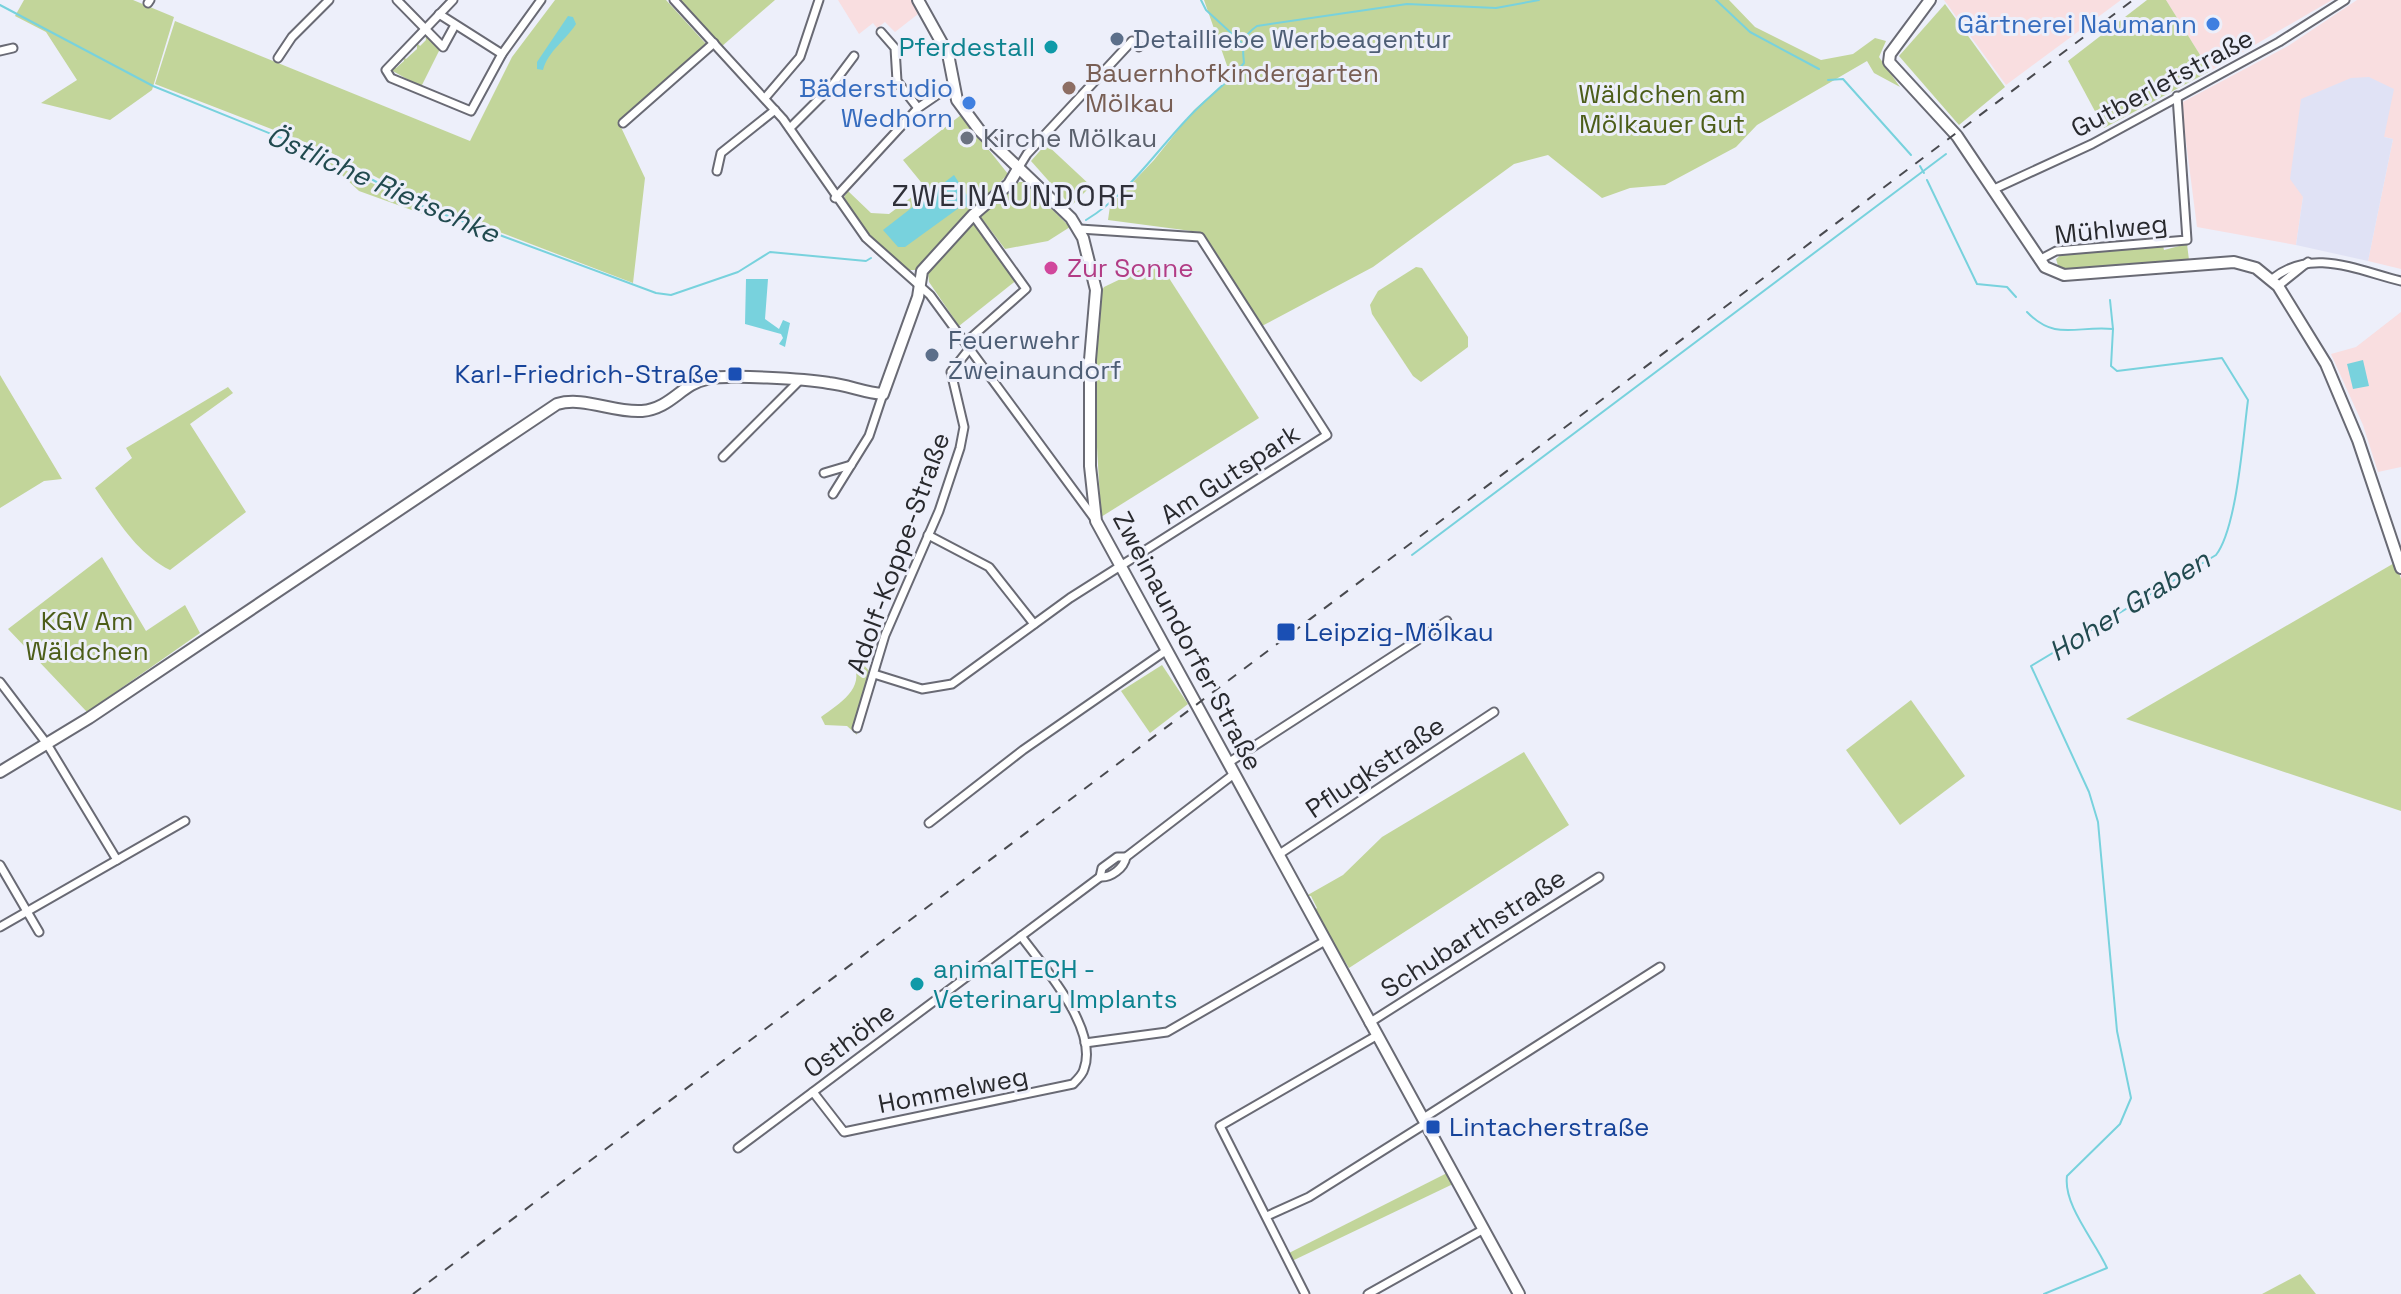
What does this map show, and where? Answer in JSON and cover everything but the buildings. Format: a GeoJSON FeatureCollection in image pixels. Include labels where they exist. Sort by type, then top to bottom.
{"type":"FeatureCollection","features":[{"type":"Feature","properties":{"kind":"street"},"geometry":{"type":"LineString","coordinates":[[278,58],[292,37],[329,0]]}},
{"type":"Feature","properties":{"kind":"street"},"geometry":{"type":"LineString","coordinates":[[397,0],[443,47],[455,25]]}},
{"type":"Feature","properties":{"kind":"street"},"geometry":{"type":"LineString","coordinates":[[453,0],[388,65],[387,74],[471,111],[502,54],[541,0]]}},
{"type":"Feature","properties":{"kind":"street"},"geometry":{"type":"LineString","coordinates":[[674,0],[790,128],[835,198],[866,238],[930,295],[1096,521]]}},
{"type":"Feature","properties":{"kind":"street"},"geometry":{"type":"LineString","coordinates":[[765,98],[800,57],[819,0]]}},
{"type":"Feature","properties":{"kind":"street","name":"Zweinaundorfer Straße"},"geometry":{"type":"LineString","coordinates":[[918,0],[948,54],[957,100],[977,128],[1080,229],[1096,290],[1090,360],[1090,466],[1096,521],[1519,1294]]}},
{"type":"Feature","properties":{"kind":"street"},"geometry":{"type":"LineString","coordinates":[[1930,0],[1890,54],[1889,62],[1957,136],[2045,267],[2064,275],[2234,262],[2256,268],[2275,282],[2326,364],[2358,440],[2401,568]]}},
{"type":"Feature","properties":{"kind":"street","name":"Gutberletstraße"},"geometry":{"type":"LineString","coordinates":[[1992,190],[2060,160],[2279,42],[2345,0]]}},
{"type":"Feature","properties":{"kind":"street"},"geometry":{"type":"LineString","coordinates":[[439,14],[502,54]]}},
{"type":"Feature","properties":{"kind":"street"},"geometry":{"type":"LineString","coordinates":[[881,32],[895,48],[897,81],[918,108]]}},
{"type":"Feature","properties":{"kind":"street"},"geometry":{"type":"LineString","coordinates":[[833,494],[869,436],[918,297],[926,264],[973,215],[1009,184],[1019,167],[1132,41],[1139,47]]}},
{"type":"Feature","properties":{"kind":"street"},"geometry":{"type":"LineString","coordinates":[[623,123],[714,43]]}},
{"type":"Feature","properties":{"kind":"street"},"geometry":{"type":"LineString","coordinates":[[0,51],[13,48]]}},
{"type":"Feature","properties":{"kind":"street"},"geometry":{"type":"LineString","coordinates":[[790,128],[823,96],[854,56]]}},
{"type":"Feature","properties":{"kind":"street"},"geometry":{"type":"LineString","coordinates":[[835,198],[918,108],[953,84]]}},
{"type":"Feature","properties":{"kind":"street","name":"Mühlweg"},"geometry":{"type":"LineString","coordinates":[[2039,260],[2056,251],[2187,240],[2177,96]]}},
{"type":"Feature","properties":{"kind":"street"},"geometry":{"type":"LineString","coordinates":[[717,171],[721,153],[775,110]]}},
{"type":"Feature","properties":{"kind":"street"},"geometry":{"type":"LineString","coordinates":[[968,345],[1026,289],[973,215]]}},
{"type":"Feature","properties":{"kind":"street","name":"Am Gutspark"},"geometry":{"type":"LineString","coordinates":[[874,674],[922,689],[941,688],[956,681],[1034,624],[1327,435],[1200,237],[1080,229]]}},
{"type":"Feature","properties":{"kind":"street"},"geometry":{"type":"LineString","coordinates":[[2275,282],[2308,262],[2323,261],[2401,281]]}},
{"type":"Feature","properties":{"kind":"street","name":"Adolf-Koppe-Straße"},"geometry":{"type":"LineString","coordinates":[[857,728],[885,635],[928,535],[960,448],[964,427],[951,372],[968,345]]}},
{"type":"Feature","properties":{"kind":"street"},"geometry":{"type":"LineString","coordinates":[[0,772],[47,744],[557,404],[573,402],[615,410],[645,410],[669,403],[705,379],[829,382],[883,394]]}},
{"type":"Feature","properties":{"kind":"street"},"geometry":{"type":"LineString","coordinates":[[723,457],[797,388],[799,381]]}},
{"type":"Feature","properties":{"kind":"street"},"geometry":{"type":"LineString","coordinates":[[824,473],[851,465]]}},
{"type":"Feature","properties":{"kind":"street"},"geometry":{"type":"LineString","coordinates":[[928,535],[989,567],[1034,624]]}},
{"type":"Feature","properties":{"kind":"street"},"geometry":{"type":"LineString","coordinates":[[1228,763],[1447,621]]}},
{"type":"Feature","properties":{"kind":"street"},"geometry":{"type":"LineString","coordinates":[[929,823],[1023,750],[1167,650]]}},
{"type":"Feature","properties":{"kind":"street"},"geometry":{"type":"LineString","coordinates":[[0,682],[47,744],[117,860]]}},
{"type":"Feature","properties":{"kind":"street","name":"Pflugkstraße"},"geometry":{"type":"LineString","coordinates":[[1278,855],[1494,712]]}},
{"type":"Feature","properties":{"kind":"street","name":"Osthöhe"},"geometry":{"type":"LineString","coordinates":[[738,1148],[1100,877],[1108,877],[1124,865],[1126,857],[1234,774]]}},
{"type":"Feature","properties":{"kind":"street"},"geometry":{"type":"LineString","coordinates":[[0,927],[185,821]]}},
{"type":"Feature","properties":{"kind":"street"},"geometry":{"type":"LineString","coordinates":[[0,865],[39,932]]}},
{"type":"Feature","properties":{"kind":"street","name":"Schubarthstraße"},"geometry":{"type":"LineString","coordinates":[[1369,1023],[1599,877]]}},
{"type":"Feature","properties":{"kind":"street"},"geometry":{"type":"LineString","coordinates":[[1021,936],[1073,1008],[1085,1043],[1167,1032],[1325,941]]}},
{"type":"Feature","properties":{"kind":"street"},"geometry":{"type":"LineString","coordinates":[[1267,1216],[1309,1197],[1660,967]]}},
{"type":"Feature","properties":{"kind":"street"},"geometry":{"type":"LineString","coordinates":[[1305,1294],[1220,1126],[1376,1036]]}},
{"type":"Feature","properties":{"kind":"street","name":"Hommelweg"},"geometry":{"type":"LineString","coordinates":[[813,1092],[844,1132],[1068,1088],[1084,1070],[1085,1043]]}},
{"type":"Feature","properties":{"kind":"street"},"geometry":{"type":"LineString","coordinates":[[1368,1294],[1484,1229]]}},
{"type":"Feature","properties":{"kind":"shaded area"},"geometry":{"type":"Polygon","coordinates":[[[838,0],[912,0],[918,14],[895,32],[885,22],[877,28],[873,23],[859,34],[838,0]]]}},
{"type":"Feature","properties":{"kind":"shaded area"},"geometry":{"type":"Polygon","coordinates":[[[1944,0],[2121,0],[2006,85],[1944,0]]]}},
{"type":"Feature","properties":{"kind":"shaded area"},"geometry":{"type":"Polygon","coordinates":[[[2166,0],[2332,0],[2210,71],[2166,0]]]}},
{"type":"Feature","properties":{"kind":"shaded area"},"geometry":{"type":"Polygon","coordinates":[[[2357,0],[2401,0],[2401,269],[2368,261],[2393,139],[2384,137],[2303,197],[2296,245],[2197,227],[2181,103],[2288,46],[2357,0]]]}},
{"type":"Feature","properties":{"kind":"shaded area"},"geometry":{"type":"Polygon","coordinates":[[[2369,77],[2394,89],[2384,137],[2393,139],[2368,261],[2296,245],[2303,197],[2290,179],[2301,99],[2351,78],[2369,77]]]}},
{"type":"Feature","properties":{"kind":"shaded area"},"geometry":{"type":"Polygon","coordinates":[[[2401,312],[2401,467],[2378,472],[2363,425],[2331,354],[2356,347],[2401,312]]]}},
{"type":"Feature","properties":{"kind":"green space"},"geometry":{"type":"Polygon","coordinates":[[[24,0],[133,0],[174,17],[152,90],[110,120],[41,103],[77,80],[46,32],[15,16],[24,0]]]}},
{"type":"Feature","properties":{"kind":"green space"},"geometry":{"type":"Polygon","coordinates":[[[555,0],[666,0],[707,45],[619,123],[645,178],[633,283],[426,204],[328,151],[155,84],[175,21],[470,141],[512,57],[555,0]]]}},
{"type":"Feature","properties":{"kind":"green space"},"geometry":{"type":"Polygon","coordinates":[[[678,0],[775,0],[721,47],[678,0]]]}},
{"type":"Feature","properties":{"kind":"green space","name":"Wäldchen am Mölkauer Gut"},"geometry":{"type":"Polygon","coordinates":[[[1204,0],[1729,0],[1755,27],[1821,60],[1853,54],[1875,38],[1886,41],[1879,57],[1900,87],[1874,73],[1867,61],[1757,125],[1736,147],[1665,185],[1630,188],[1602,198],[1548,155],[1514,164],[1373,267],[1260,327],[1199,232],[1108,220],[1110,206],[1154,160],[1194,110],[1231,77],[1204,0]]]}},
{"type":"Feature","properties":{"kind":"green space"},"geometry":{"type":"Polygon","coordinates":[[[2147,0],[2166,0],[2210,71],[2104,128],[2068,61],[2147,0]]]}},
{"type":"Feature","properties":{"kind":"green space"},"geometry":{"type":"Polygon","coordinates":[[[1945,4],[2005,87],[1959,125],[1899,56],[1945,4]]]}},
{"type":"Feature","properties":{"kind":"green space"},"geometry":{"type":"Polygon","coordinates":[[[425,33],[440,49],[421,87],[391,70],[392,65],[396,68],[404,61],[403,56],[406,59],[417,49],[417,43],[420,46],[426,40],[425,33]]]}},
{"type":"Feature","properties":{"kind":"green space"},"geometry":{"type":"Polygon","coordinates":[[[961,115],[1008,174],[916,270],[903,270],[867,234],[844,197],[848,191],[871,213],[889,214],[925,187],[903,160],[961,115]]]}},
{"type":"Feature","properties":{"kind":"green space"},"geometry":{"type":"Polygon","coordinates":[[[1046,144],[1091,186],[1071,206],[1031,161],[1046,144]]]}},
{"type":"Feature","properties":{"kind":"green space"},"geometry":{"type":"Polygon","coordinates":[[[327,161],[433,213],[431,217],[359,191],[327,161]]]}},
{"type":"Feature","properties":{"kind":"green space"},"geometry":{"type":"Polygon","coordinates":[[[1019,182],[1024,182],[1070,227],[1048,241],[1005,249],[980,216],[1019,182]]]}},
{"type":"Feature","properties":{"kind":"green space"},"geometry":{"type":"Polygon","coordinates":[[[975,220],[1018,279],[959,326],[929,282],[928,273],[975,220]]]}},
{"type":"Feature","properties":{"kind":"green space"},"geometry":{"type":"Polygon","coordinates":[[[2187,244],[2189,260],[2064,270],[2059,269],[2056,259],[2062,254],[2163,246],[2164,250],[2187,244]]]}},
{"type":"Feature","properties":{"kind":"green space"},"geometry":{"type":"Polygon","coordinates":[[[1158,261],[1259,418],[1101,517],[1092,359],[1100,294],[1104,287],[1158,261]]]}},
{"type":"Feature","properties":{"kind":"green space"},"geometry":{"type":"Polygon","coordinates":[[[1416,267],[1422,268],[1468,337],[1468,347],[1421,382],[1413,376],[1372,314],[1370,305],[1378,291],[1416,267]]]}},
{"type":"Feature","properties":{"kind":"green space"},"geometry":{"type":"Polygon","coordinates":[[[0,375],[62,479],[44,481],[0,508],[0,375]]]}},
{"type":"Feature","properties":{"kind":"green space"},"geometry":{"type":"Polygon","coordinates":[[[228,387],[233,393],[190,424],[246,512],[170,570],[137,544],[95,488],[132,458],[126,448],[228,387]]]}},
{"type":"Feature","properties":{"kind":"green space","name":"KGV Am Wäldchen"},"geometry":{"type":"Polygon","coordinates":[[[102,557],[146,631],[185,605],[200,633],[87,712],[8,629],[102,557]]]}},
{"type":"Feature","properties":{"kind":"green space"},"geometry":{"type":"Polygon","coordinates":[[[2396,562],[2401,579],[2401,811],[2126,719],[2396,562]]]}},
{"type":"Feature","properties":{"kind":"green space"},"geometry":{"type":"Polygon","coordinates":[[[853,663],[863,664],[870,672],[855,725],[857,735],[847,726],[825,725],[821,717],[853,688],[856,672],[853,663]]]}},
{"type":"Feature","properties":{"kind":"green space"},"geometry":{"type":"Polygon","coordinates":[[[1162,665],[1188,704],[1150,733],[1121,691],[1162,665]]]}},
{"type":"Feature","properties":{"kind":"green space"},"geometry":{"type":"Polygon","coordinates":[[[1911,700],[1965,776],[1900,825],[1846,750],[1911,700]]]}},
{"type":"Feature","properties":{"kind":"green space"},"geometry":{"type":"Polygon","coordinates":[[[1524,752],[1569,825],[1349,968],[1313,911],[1317,908],[1311,896],[1306,896],[1343,875],[1382,837],[1524,752]]]}},
{"type":"Feature","properties":{"kind":"green space"},"geometry":{"type":"Polygon","coordinates":[[[1447,1173],[1453,1184],[1292,1261],[1289,1253],[1447,1173]]]}},
{"type":"Feature","properties":{"kind":"green space"},"geometry":{"type":"Polygon","coordinates":[[[2300,1274],[2316,1294],[2262,1294],[2300,1274]]]}},
{"type":"Feature","properties":{"kind":"water"},"geometry":{"type":"Polygon","coordinates":[[[568,16],[573,17],[576,24],[549,57],[543,70],[537,69],[537,62],[568,16]]]}},
{"type":"Feature","properties":{"kind":"water"},"geometry":{"type":"Polygon","coordinates":[[[954,175],[974,206],[970,209],[963,205],[905,247],[898,247],[883,230],[954,175]]]}},
{"type":"Feature","properties":{"kind":"water"},"geometry":{"type":"Polygon","coordinates":[[[746,279],[768,279],[765,319],[779,329],[783,320],[790,323],[785,347],[779,344],[783,338],[781,334],[745,324],[746,279]]]}},
{"type":"Feature","properties":{"kind":"water"},"geometry":{"type":"Polygon","coordinates":[[[2363,360],[2369,386],[2353,389],[2347,364],[2363,360]]]}},
{"type":"Feature","properties":{"kind":"waterway"},"geometry":{"type":"LineString","coordinates":[[1201,0],[1206,10],[1241,42]]}},
{"type":"Feature","properties":{"kind":"waterway","name":"Östliche Rietschke"},"geometry":{"type":"LineString","coordinates":[[1086,220],[1114,199],[1194,112],[1237,71],[1244,63],[1245,38],[1257,26],[1407,4],[1496,8],[1539,0]]}},
{"type":"Feature","properties":{"kind":"waterway","name":"Hoher Graben"},"geometry":{"type":"LineString","coordinates":[[1716,0],[1750,32],[1819,69]]}},
{"type":"Feature","properties":{"kind":"waterway","name":"Östliche Rietschke"},"geometry":{"type":"LineString","coordinates":[[0,5],[153,86],[333,159],[424,207],[656,293],[671,295],[738,272],[770,252],[866,261],[871,258]]}},
{"type":"Feature","properties":{"kind":"waterway","name":"Hoher Graben"},"geometry":{"type":"LineString","coordinates":[[1828,80],[1843,79],[1911,155]]}},
{"type":"Feature","properties":{"kind":"waterway"},"geometry":{"type":"LineString","coordinates":[[1412,555],[1946,154]]}},
{"type":"Feature","properties":{"kind":"waterway"},"geometry":{"type":"LineString","coordinates":[[1920,166],[1924,173]]}},
{"type":"Feature","properties":{"kind":"waterway","name":"Hoher Graben"},"geometry":{"type":"LineString","coordinates":[[1927,180],[1977,284],[2007,287],[2016,297]]}},
{"type":"Feature","properties":{"kind":"waterway"},"geometry":{"type":"LineString","coordinates":[[2110,300],[2113,329]]}},
{"type":"Feature","properties":{"kind":"waterway","name":"Hoher Graben"},"geometry":{"type":"LineString","coordinates":[[2027,312],[2057,330],[2113,329],[2111,366],[2117,371],[2222,358],[2248,400],[2234,504],[2216,555],[2031,666],[2089,792],[2098,822],[2117,1031],[2131,1098],[2120,1124],[2067,1176],[2067,1187],[2075,1211],[2107,1268],[2044,1294]]}},
{"type":"Feature","properties":{"kind":"railway"},"geometry":{"type":"LineString","coordinates":[[413,1294],[2133,0]]}},
{"type":"Feature","properties":{"kind":"place","name":"Gärtnerei Naumann"},"geometry":{"type":"Point","coordinates":[2213,24]}},
{"type":"Feature","properties":{"kind":"place","name":"Detailliebe Werbeagentur"},"geometry":{"type":"Point","coordinates":[1117,39]}},
{"type":"Feature","properties":{"kind":"place","name":"Pferdestall"},"geometry":{"type":"Point","coordinates":[1051,47]}},
{"type":"Feature","properties":{"kind":"place","name":"Bauernhofkindergarten Mölkau"},"geometry":{"type":"Point","coordinates":[1069,88]}},
{"type":"Feature","properties":{"kind":"place","name":"Bäderstudio Wedhorn"},"geometry":{"type":"Point","coordinates":[969,103]}},
{"type":"Feature","properties":{"kind":"place","name":"Kirche Mölkau"},"geometry":{"type":"Point","coordinates":[967,138]}},
{"type":"Feature","properties":{"kind":"place","name":"Zur Sonne"},"geometry":{"type":"Point","coordinates":[1051,268]}},
{"type":"Feature","properties":{"kind":"place","name":"Feuerwehr Zweinaundorf"},"geometry":{"type":"Point","coordinates":[932,355]}},
{"type":"Feature","properties":{"kind":"place","name":"Karl-Friedrich-Straße"},"geometry":{"type":"Point","coordinates":[735,374]}},
{"type":"Feature","properties":{"kind":"place","name":"Leipzig-Mölkau"},"geometry":{"type":"Point","coordinates":[1286,632]}},
{"type":"Feature","properties":{"kind":"place","name":"animalTECH - Veterinary Implants"},"geometry":{"type":"Point","coordinates":[917,984]}},
{"type":"Feature","properties":{"kind":"place","name":"Lintacherstraße"},"geometry":{"type":"Point","coordinates":[1433,1127]}},
{"type":"Feature","properties":{"kind":"district","name":"ZWEINAUNDORF"},"geometry":{"type":"Point","coordinates":[1014,196]}}]}
